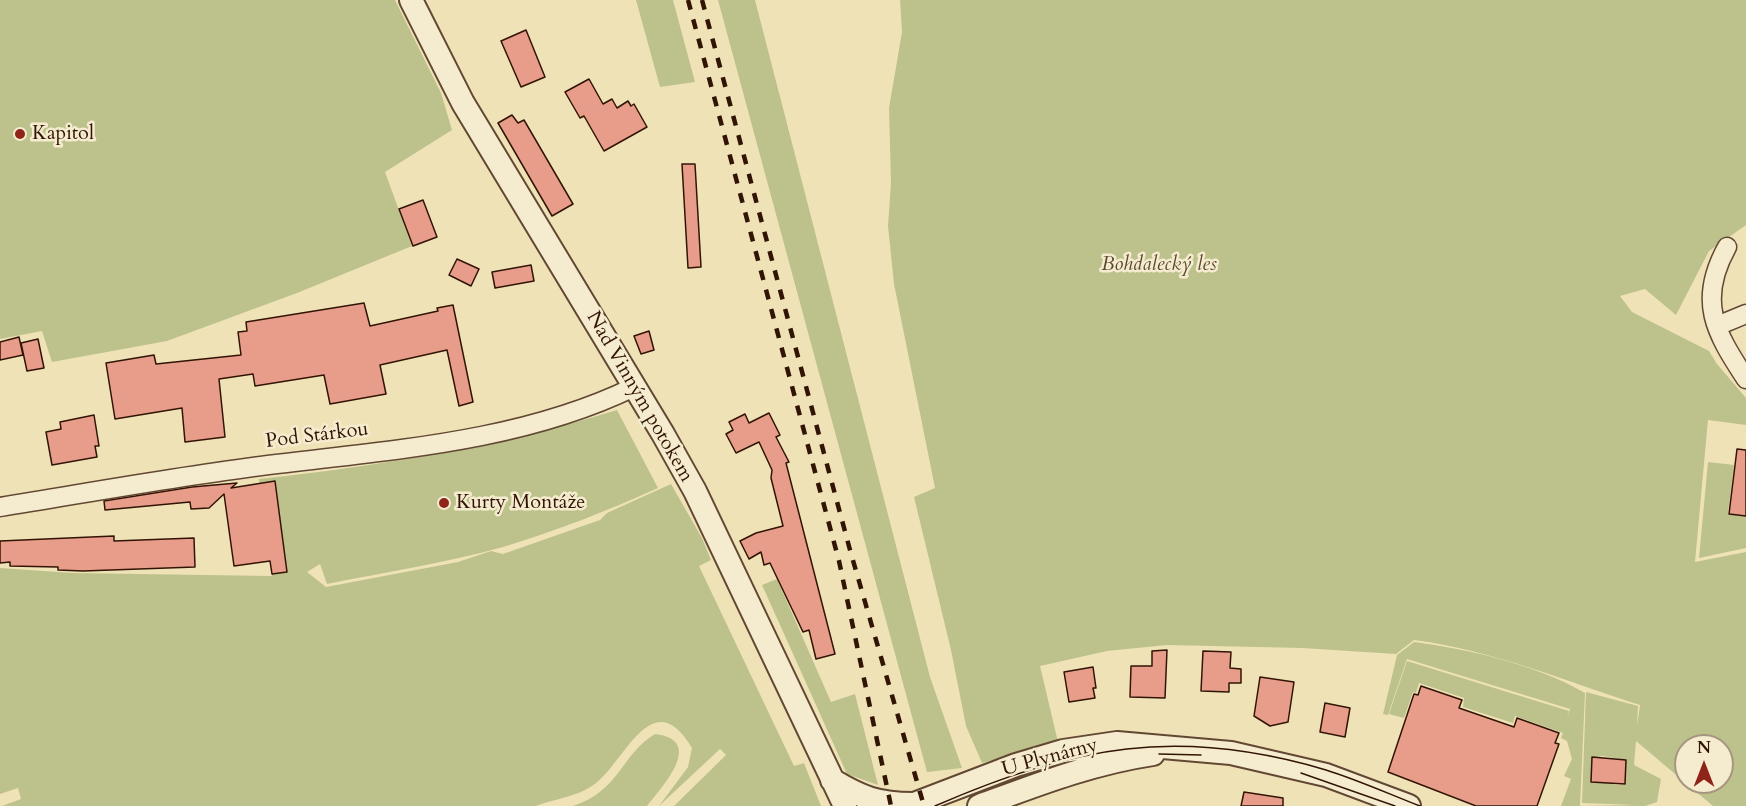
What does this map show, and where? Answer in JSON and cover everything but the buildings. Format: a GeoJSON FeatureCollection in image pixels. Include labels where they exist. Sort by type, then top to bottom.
{"type":"FeatureCollection","features":[{"type":"Feature","properties":{"kind":"street","name":"Nad Vinným potokem"},"geometry":{"type":"LineString","coordinates":[[411,0],[463,103],[694,491],[845,806]]}},
{"type":"Feature","properties":{"kind":"street"},"geometry":{"type":"LineString","coordinates":[[1727,247],[1714,271],[1710,301],[1725,347],[1746,380]]}},
{"type":"Feature","properties":{"kind":"street"},"geometry":{"type":"LineString","coordinates":[[1717,326],[1746,314]]}},
{"type":"Feature","properties":{"kind":"street","name":"Pod Stárkou"},"geometry":{"type":"LineString","coordinates":[[0,507],[185,476],[421,446],[522,428],[583,410],[634,387]]}},
{"type":"Feature","properties":{"kind":"street","name":"U Plynárny"},"geometry":{"type":"LineString","coordinates":[[911,805],[1016,765],[1093,745],[1117,743],[1231,753],[1326,774],[1409,806]]}},
{"type":"Feature","properties":{"kind":"street","name":"U Plynárny"},"geometry":{"type":"LineString","coordinates":[[979,806],[1055,778],[1109,762],[1151,754],[1196,751]]}},
{"type":"Feature","properties":{"kind":"street"},"geometry":{"type":"LineString","coordinates":[[832,780],[859,796],[876,801],[911,805]]}},
{"type":"Feature","properties":{"kind":"green space"},"geometry":{"type":"Polygon","coordinates":[[[0,0],[395,0],[441,93],[452,130],[385,172],[412,246],[297,293],[167,341],[52,362],[42,331],[0,339],[0,0]]]}},
{"type":"Feature","properties":{"kind":"green space"},"geometry":{"type":"Polygon","coordinates":[[[636,0],[673,0],[695,82],[660,87],[636,0]]]}},
{"type":"Feature","properties":{"kind":"green space"},"geometry":{"type":"Polygon","coordinates":[[[718,0],[755,0],[930,677],[962,768],[927,772],[718,0]]]}},
{"type":"Feature","properties":{"kind":"green space","name":"Bohdalecký les"},"geometry":{"type":"Polygon","coordinates":[[[900,0],[1746,0],[1746,225],[1709,251],[1676,315],[1645,289],[1620,296],[1632,312],[1709,351],[1746,398],[1746,425],[1708,420],[1695,562],[1746,552],[1746,806],[1713,806],[1699,794],[1734,794],[1734,734],[1674,734],[1674,773],[1636,741],[1634,765],[1661,779],[1657,802],[1645,806],[1582,806],[1636,805],[1582,803],[1586,692],[1638,706],[1637,726],[1640,705],[1528,667],[1472,651],[1414,640],[1396,654],[1302,648],[1167,645],[1107,651],[1040,666],[1058,742],[982,763],[966,726],[951,650],[914,497],[935,488],[894,284],[888,226],[891,183],[889,108],[902,32],[900,0]],[[1602,756],[1592,758],[1591,782],[1614,782],[1614,785],[1625,785],[1626,760],[1602,756]]]}},
{"type":"Feature","properties":{"kind":"green space"},"geometry":{"type":"Polygon","coordinates":[[[617,410],[658,488],[601,513],[523,541],[481,553],[327,584],[320,564],[307,572],[326,587],[458,562],[491,551],[503,554],[600,520],[607,513],[671,484],[702,538],[711,560],[699,566],[794,766],[804,763],[821,806],[674,806],[726,755],[720,749],[659,806],[688,767],[692,748],[678,730],[665,722],[652,724],[641,732],[607,772],[589,788],[536,806],[2,806],[21,799],[18,788],[0,794],[0,568],[73,573],[272,576],[259,479],[349,468],[440,453],[529,434],[617,410]]]}},
{"type":"Feature","properties":{"kind":"green space"},"geometry":{"type":"Polygon","coordinates":[[[1708,462],[1734,465],[1728,513],[1746,515],[1746,548],[1699,558],[1708,462]]]}},
{"type":"Feature","properties":{"kind":"green space"},"geometry":{"type":"Polygon","coordinates":[[[777,579],[831,702],[855,694],[878,785],[847,774],[762,585],[777,579]]]}},
{"type":"Feature","properties":{"kind":"green space"},"geometry":{"type":"Polygon","coordinates":[[[1414,642],[1457,649],[1524,666],[1585,693],[1580,806],[1561,806],[1571,779],[1564,776],[1572,759],[1567,741],[1561,738],[1563,733],[1515,716],[1513,723],[1463,707],[1464,698],[1419,683],[1416,693],[1413,692],[1404,718],[1389,714],[1407,661],[1569,711],[1567,719],[1570,709],[1407,659],[1388,715],[1383,714],[1397,655],[1414,642]]]}},
{"type":"Feature","properties":{"kind":"green space"},"geometry":{"type":"Polygon","coordinates":[[[655,734],[670,738],[677,745],[679,754],[670,776],[647,806],[573,806],[601,791],[635,751],[655,734]]]}},
{"type":"Feature","properties":{"kind":"tram line"},"geometry":{"type":"LineString","coordinates":[[935,806],[985,785],[1080,757],[1127,749],[1174,746],[1222,749],[1272,756],[1338,774],[1420,806]]}},
{"type":"Feature","properties":{"kind":"tram line"},"geometry":{"type":"LineString","coordinates":[[1159,754],[1201,755]]}},
{"type":"Feature","properties":{"kind":"tram line"},"geometry":{"type":"LineString","coordinates":[[1301,773],[1395,806]]}},
{"type":"Feature","properties":{"kind":"railway"},"geometry":{"type":"LineString","coordinates":[[688,0],[839,561],[891,806]]}},
{"type":"Feature","properties":{"kind":"railway"},"geometry":{"type":"LineString","coordinates":[[702,0],[850,550],[924,806]]}},
{"type":"Feature","properties":{"kind":"place","name":"Kapitol"},"geometry":{"type":"Point","coordinates":[20,134]}},
{"type":"Feature","properties":{"kind":"place","name":"Kurty Montáže"},"geometry":{"type":"Point","coordinates":[444,503]}}]}
